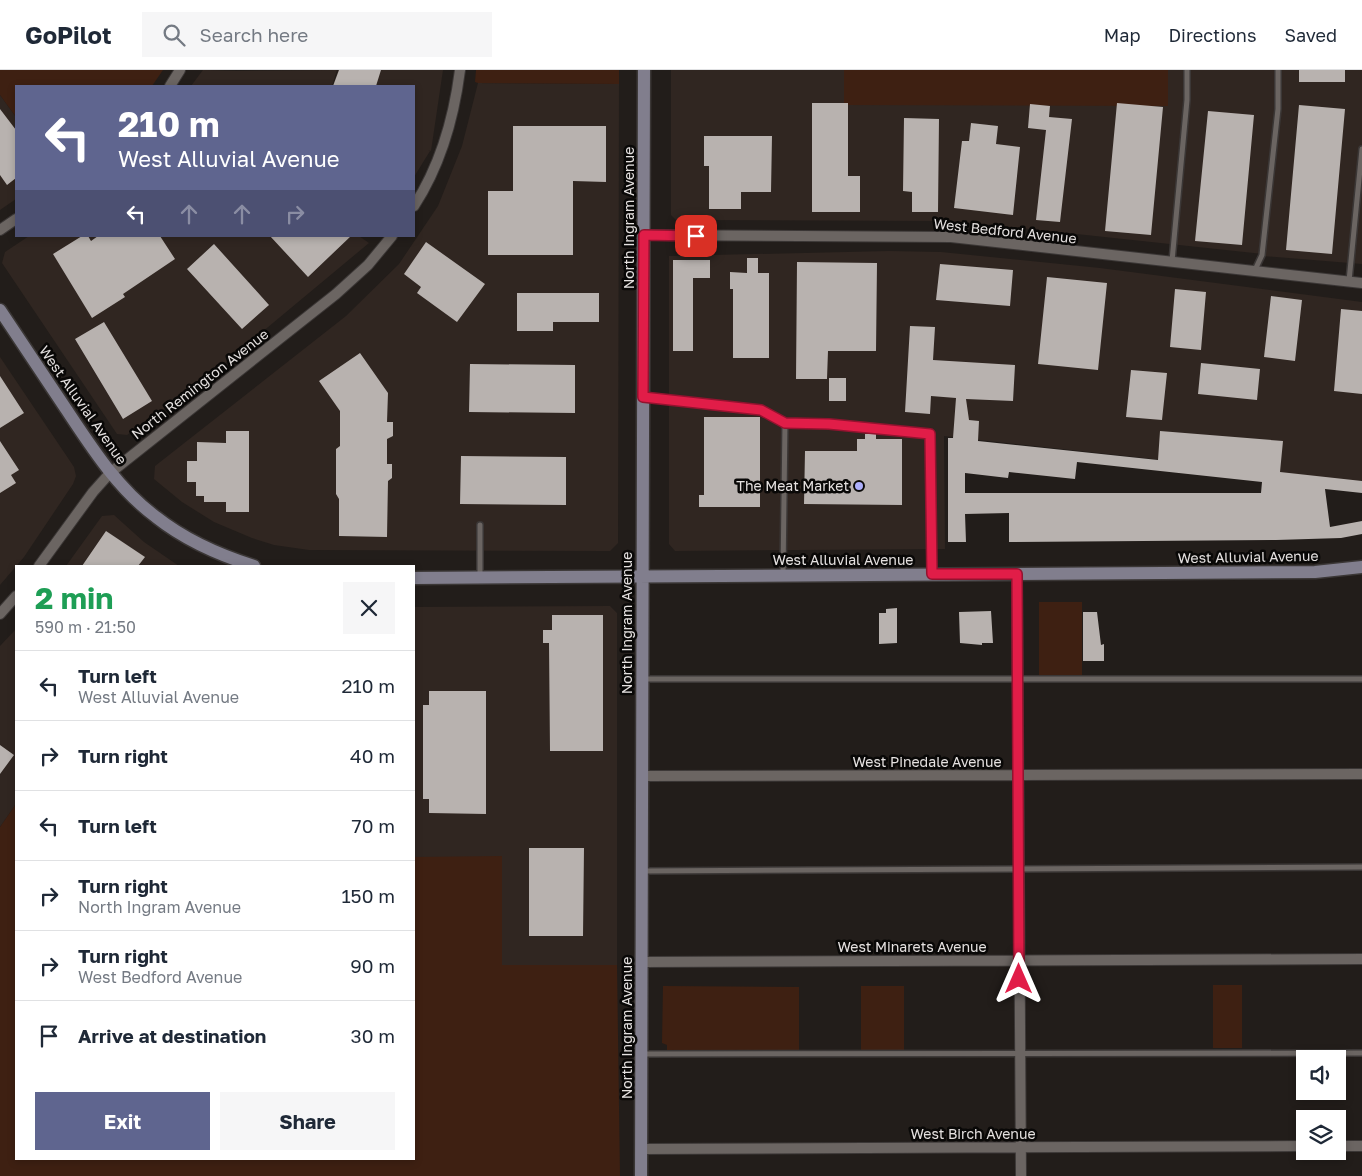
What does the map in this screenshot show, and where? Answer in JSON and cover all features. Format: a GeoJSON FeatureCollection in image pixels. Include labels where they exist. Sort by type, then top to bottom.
{"type":"FeatureCollection","features":[{"type":"Feature","properties":{"kind":"street"},"geometry":{"type":"LineString","coordinates":[[171,85],[180,70]]}},
{"type":"Feature","properties":{"kind":"street"},"geometry":{"type":"LineString","coordinates":[[415,204],[444,141],[452,116],[460,70]]}},
{"type":"Feature","properties":{"kind":"street","name":"North Ingram Avenue"},"geometry":{"type":"LineString","coordinates":[[641,1176],[644,70]]}},
{"type":"Feature","properties":{"kind":"street"},"geometry":{"type":"LineString","coordinates":[[0,230],[15,220]]}},
{"type":"Feature","properties":{"kind":"street","name":"West Bedford Avenue"},"geometry":{"type":"LineString","coordinates":[[644,235],[951,237],[1362,283]]}},
{"type":"Feature","properties":{"kind":"street","name":"North Remington Avenue"},"geometry":{"type":"LineString","coordinates":[[40,565],[93,492],[110,473],[336,294],[368,265],[391,237]]}},
{"type":"Feature","properties":{"kind":"street","name":"West Alluvial Avenue"},"geometry":{"type":"LineString","coordinates":[[0,310],[110,473],[149,511],[175,530],[213,551],[251,565]]}},
{"type":"Feature","properties":{"kind":"street","name":"West Alluvial Avenue"},"geometry":{"type":"LineString","coordinates":[[415,578],[642,578],[783,575],[1315,572],[1362,568]]}},
{"type":"Feature","properties":{"kind":"street"},"geometry":{"type":"LineString","coordinates":[[1017,574],[1021,1176]]}},
{"type":"Feature","properties":{"kind":"street"},"geometry":{"type":"LineString","coordinates":[[0,614],[15,597]]}},
{"type":"Feature","properties":{"kind":"street","name":"West Pinedale Avenue"},"geometry":{"type":"LineString","coordinates":[[642,776],[1362,774]]}},
{"type":"Feature","properties":{"kind":"street","name":"West Minarets Avenue"},"geometry":{"type":"LineString","coordinates":[[642,962],[1362,959]]}},
{"type":"Feature","properties":{"kind":"street","name":"West Birch Avenue"},"geometry":{"type":"LineString","coordinates":[[641,1149],[1296,1146]]}},
{"type":"Feature","properties":{"kind":"street"},"geometry":{"type":"LineString","coordinates":[[1346,1146],[1362,1146]]}},
{"type":"Feature","properties":{"kind":"lane"},"geometry":{"type":"LineString","coordinates":[[1172,262],[1187,100],[1187,70]]}},
{"type":"Feature","properties":{"kind":"lane"},"geometry":{"type":"LineString","coordinates":[[1254,272],[1262,255],[1278,109],[1278,70]]}},
{"type":"Feature","properties":{"kind":"lane"},"geometry":{"type":"LineString","coordinates":[[1349,282],[1362,149]]}},
{"type":"Feature","properties":{"kind":"lane"},"geometry":{"type":"LineString","coordinates":[[643,397],[761,410],[785,423],[829,424],[930,434],[932,574]]}},
{"type":"Feature","properties":{"kind":"lane"},"geometry":{"type":"LineString","coordinates":[[783,575],[785,423]]}},
{"type":"Feature","properties":{"kind":"lane"},"geometry":{"type":"LineString","coordinates":[[480,526],[480,578]]}},
{"type":"Feature","properties":{"kind":"lane"},"geometry":{"type":"LineString","coordinates":[[642,679],[1362,680]]}},
{"type":"Feature","properties":{"kind":"lane"},"geometry":{"type":"LineString","coordinates":[[642,871],[1362,867]]}},
{"type":"Feature","properties":{"kind":"lane"},"geometry":{"type":"LineString","coordinates":[[642,1054],[1362,1053]]}},
{"type":"Feature","properties":{"kind":"shaded area"},"geometry":{"type":"Polygon","coordinates":[[[0,70],[163,70],[153,85],[15,85],[15,116],[0,95],[0,70]]]}},
{"type":"Feature","properties":{"kind":"shaded area"},"geometry":{"type":"Polygon","coordinates":[[[203,70],[337,70],[332,85],[192,85],[203,70]]]}},
{"type":"Feature","properties":{"kind":"shaded area"},"geometry":{"type":"Polygon","coordinates":[[[338,70],[443,70],[431,151],[428,150],[430,151],[415,175],[415,85],[333,85],[338,70]]]}},
{"type":"Feature","properties":{"kind":"shaded area"},"geometry":{"type":"Polygon","coordinates":[[[476,70],[619,70],[619,84],[478,83],[475,82],[476,70]]]}},
{"type":"Feature","properties":{"kind":"shaded area"},"geometry":{"type":"Polygon","coordinates":[[[671,70],[844,70],[844,105],[1168,70],[1362,70],[1362,264],[1263,256],[1263,254],[974,223],[939,221],[676,220],[671,215],[671,70]]]}},
{"type":"Feature","properties":{"kind":"shaded area"},"geometry":{"type":"Polygon","coordinates":[[[844,70],[1168,70],[1168,106],[844,105],[844,70]]]}},
{"type":"Feature","properties":{"kind":"shaded area"},"geometry":{"type":"Polygon","coordinates":[[[478,83],[619,84],[618,543],[610,551],[309,550],[274,545],[252,538],[214,522],[182,502],[154,479],[155,466],[346,316],[399,264],[438,206],[462,146],[478,83]]]}},
{"type":"Feature","properties":{"kind":"shaded area"},"geometry":{"type":"Polygon","coordinates":[[[0,95],[15,116],[15,200],[0,210],[0,95]]]}},
{"type":"Feature","properties":{"kind":"shaded area"},"geometry":{"type":"Polygon","coordinates":[[[28,237],[360,237],[369,243],[201,383],[127,435],[117,434],[2,263],[5,252],[28,237]]]}},
{"type":"Feature","properties":{"kind":"shaded area"},"geometry":{"type":"Polygon","coordinates":[[[889,251],[941,252],[1100,268],[1362,302],[1362,482],[944,436],[945,549],[675,551],[669,544],[669,256],[889,251]]]}},
{"type":"Feature","properties":{"kind":"shaded area"},"geometry":{"type":"Polygon","coordinates":[[[0,357],[74,467],[76,476],[73,484],[24,557],[15,565],[0,585],[0,357]]]}},
{"type":"Feature","properties":{"kind":"shaded area"},"geometry":{"type":"Polygon","coordinates":[[[114,515],[144,542],[178,565],[67,565],[102,516],[114,515]]]}},
{"type":"Feature","properties":{"kind":"shaded area"},"geometry":{"type":"Polygon","coordinates":[[[1039,602],[1082,602],[1082,677],[1039,677],[1039,602]]]}},
{"type":"Feature","properties":{"kind":"shaded area"},"geometry":{"type":"Polygon","coordinates":[[[610,606],[617,613],[617,965],[502,965],[502,857],[415,857],[415,607],[610,606]]]}},
{"type":"Feature","properties":{"kind":"shaded area"},"geometry":{"type":"Polygon","coordinates":[[[15,630],[15,805],[0,827],[0,646],[15,630]]]}},
{"type":"Feature","properties":{"kind":"shaded area"},"geometry":{"type":"Polygon","coordinates":[[[15,805],[15,1160],[415,1160],[415,857],[502,856],[502,965],[617,965],[620,1176],[0,1176],[0,827],[15,805]]]}},
{"type":"Feature","properties":{"kind":"shaded area"},"geometry":{"type":"Polygon","coordinates":[[[1213,985],[1242,985],[1242,1048],[1213,1048],[1213,985]]]}},
{"type":"Feature","properties":{"kind":"shaded area"},"geometry":{"type":"Polygon","coordinates":[[[663,986],[799,987],[799,1050],[667,1051],[667,1045],[662,1043],[663,986]]]}},
{"type":"Feature","properties":{"kind":"shaded area"},"geometry":{"type":"Polygon","coordinates":[[[861,986],[904,986],[904,1050],[861,1050],[861,986]]]}},
{"type":"Feature","properties":{"kind":"building"},"geometry":{"type":"Polygon","coordinates":[[[339,70],[381,70],[376,85],[333,85],[339,70]]]}},
{"type":"Feature","properties":{"kind":"building"},"geometry":{"type":"Polygon","coordinates":[[[1299,70],[1345,70],[1345,82],[1299,82],[1299,70]]]}},
{"type":"Feature","properties":{"kind":"building"},"geometry":{"type":"Polygon","coordinates":[[[812,103],[848,103],[848,176],[860,176],[860,212],[812,212],[812,103]]]}},
{"type":"Feature","properties":{"kind":"building"},"geometry":{"type":"Polygon","coordinates":[[[1117,103],[1163,107],[1151,235],[1105,231],[1117,103]]]}},
{"type":"Feature","properties":{"kind":"building"},"geometry":{"type":"Polygon","coordinates":[[[1030,104],[1050,106],[1049,117],[1072,119],[1060,222],[1036,220],[1046,130],[1028,128],[1030,104]]]}},
{"type":"Feature","properties":{"kind":"building"},"geometry":{"type":"Polygon","coordinates":[[[1299,105],[1345,109],[1332,254],[1286,250],[1299,105]]]}},
{"type":"Feature","properties":{"kind":"building"},"geometry":{"type":"Polygon","coordinates":[[[0,109],[15,129],[15,179],[7,185],[0,175],[0,109]]]}},
{"type":"Feature","properties":{"kind":"building"},"geometry":{"type":"Polygon","coordinates":[[[1208,111],[1254,115],[1242,245],[1195,241],[1208,111]]]}},
{"type":"Feature","properties":{"kind":"building"},"geometry":{"type":"Polygon","coordinates":[[[904,118],[939,119],[938,212],[912,212],[912,192],[903,191],[904,118]]]}},
{"type":"Feature","properties":{"kind":"building"},"geometry":{"type":"Polygon","coordinates":[[[971,123],[998,126],[996,144],[1020,147],[1013,215],[954,208],[962,141],[969,141],[971,123]]]}},
{"type":"Feature","properties":{"kind":"building"},"geometry":{"type":"Polygon","coordinates":[[[513,126],[606,126],[606,182],[573,181],[573,255],[488,255],[488,191],[513,191],[513,126]]]}},
{"type":"Feature","properties":{"kind":"building"},"geometry":{"type":"Polygon","coordinates":[[[704,136],[772,136],[771,192],[741,192],[741,209],[709,209],[709,166],[704,166],[704,136]]]}},
{"type":"Feature","properties":{"kind":"building"},"geometry":{"type":"Polygon","coordinates":[[[80,237],[89,237],[91,241],[97,237],[161,237],[175,259],[123,294],[125,297],[92,318],[53,254],[80,237]]]}},
{"type":"Feature","properties":{"kind":"building"},"geometry":{"type":"Polygon","coordinates":[[[271,237],[350,237],[308,277],[271,237]]]}},
{"type":"Feature","properties":{"kind":"building"},"geometry":{"type":"Polygon","coordinates":[[[426,242],[485,284],[457,322],[417,293],[421,287],[404,274],[426,242]]]}},
{"type":"Feature","properties":{"kind":"building"},"geometry":{"type":"Polygon","coordinates":[[[214,244],[269,305],[242,329],[187,269],[214,244]]]}},
{"type":"Feature","properties":{"kind":"building"},"geometry":{"type":"Polygon","coordinates":[[[747,258],[758,258],[758,273],[769,273],[769,358],[733,358],[733,289],[730,289],[730,272],[747,273],[747,258]]]}},
{"type":"Feature","properties":{"kind":"building"},"geometry":{"type":"Polygon","coordinates":[[[673,260],[710,260],[710,278],[693,278],[693,351],[673,351],[673,260]]]}},
{"type":"Feature","properties":{"kind":"building"},"geometry":{"type":"Polygon","coordinates":[[[797,262],[877,263],[876,351],[828,351],[827,379],[796,379],[797,262]]]}},
{"type":"Feature","properties":{"kind":"building"},"geometry":{"type":"Polygon","coordinates":[[[940,264],[1013,270],[1010,306],[936,300],[940,264]]]}},
{"type":"Feature","properties":{"kind":"building"},"geometry":{"type":"Polygon","coordinates":[[[1047,277],[1107,283],[1098,370],[1038,364],[1047,277]]]}},
{"type":"Feature","properties":{"kind":"building"},"geometry":{"type":"Polygon","coordinates":[[[1175,289],[1206,292],[1201,350],[1170,347],[1175,289]]]}},
{"type":"Feature","properties":{"kind":"building"},"geometry":{"type":"Polygon","coordinates":[[[517,293],[599,293],[599,322],[553,322],[553,331],[517,331],[517,293]]]}},
{"type":"Feature","properties":{"kind":"building"},"geometry":{"type":"Polygon","coordinates":[[[1271,296],[1302,300],[1295,361],[1264,357],[1271,296]]]}},
{"type":"Feature","properties":{"kind":"building"},"geometry":{"type":"Polygon","coordinates":[[[1341,309],[1362,311],[1362,394],[1334,391],[1341,309]]]}},
{"type":"Feature","properties":{"kind":"building"},"geometry":{"type":"Polygon","coordinates":[[[104,322],[152,401],[123,419],[75,339],[104,322]]]}},
{"type":"Feature","properties":{"kind":"building"},"geometry":{"type":"Polygon","coordinates":[[[910,326],[935,327],[933,360],[1015,365],[1013,401],[966,399],[969,420],[979,421],[978,441],[1158,460],[1160,431],[1283,441],[1280,472],[1362,481],[1362,493],[1325,489],[1330,527],[1362,521],[1362,534],[1341,538],[1276,540],[1009,542],[1009,513],[965,514],[966,542],[948,542],[948,438],[953,438],[956,398],[931,396],[930,414],[905,412],[910,326]],[[1077,462],[1075,479],[1009,472],[1008,478],[965,473],[965,493],[1261,493],[1262,482],[1077,462]]]}},
{"type":"Feature","properties":{"kind":"building"},"geometry":{"type":"Polygon","coordinates":[[[360,353],[388,393],[387,422],[393,422],[393,436],[387,439],[387,464],[392,464],[392,478],[388,481],[387,537],[339,536],[339,499],[336,494],[336,449],[340,446],[340,411],[319,381],[360,353]]]}},
{"type":"Feature","properties":{"kind":"building"},"geometry":{"type":"Polygon","coordinates":[[[1201,363],[1260,369],[1257,400],[1198,394],[1201,363]]]}},
{"type":"Feature","properties":{"kind":"building"},"geometry":{"type":"Polygon","coordinates":[[[470,364],[575,365],[575,413],[469,412],[470,364]]]}},
{"type":"Feature","properties":{"kind":"building"},"geometry":{"type":"Polygon","coordinates":[[[1131,370],[1167,373],[1162,420],[1126,417],[1131,370]]]}},
{"type":"Feature","properties":{"kind":"building"},"geometry":{"type":"Polygon","coordinates":[[[0,376],[24,413],[0,428],[0,376]]]}},
{"type":"Feature","properties":{"kind":"building"},"geometry":{"type":"Polygon","coordinates":[[[829,378],[846,378],[846,401],[829,401],[829,378]]]}},
{"type":"Feature","properties":{"kind":"building"},"geometry":{"type":"Polygon","coordinates":[[[704,417],[760,417],[760,507],[699,507],[699,495],[704,495],[704,417]]]}},
{"type":"Feature","properties":{"kind":"building"},"geometry":{"type":"Polygon","coordinates":[[[226,431],[249,431],[249,512],[226,512],[226,502],[204,502],[204,496],[196,496],[196,482],[187,482],[187,461],[197,461],[197,442],[226,443],[226,431]]]}},
{"type":"Feature","properties":{"kind":"building"},"geometry":{"type":"Polygon","coordinates":[[[865,434],[876,434],[876,439],[902,439],[902,505],[804,504],[805,451],[857,451],[857,439],[865,439],[865,434]]]}},
{"type":"Feature","properties":{"kind":"building"},"geometry":{"type":"Polygon","coordinates":[[[0,441],[19,470],[11,475],[16,483],[0,493],[0,441]]]}},
{"type":"Feature","properties":{"kind":"building"},"geometry":{"type":"Polygon","coordinates":[[[461,456],[566,457],[566,505],[460,504],[461,456]]]}},
{"type":"Feature","properties":{"kind":"building"},"geometry":{"type":"Polygon","coordinates":[[[106,531],[145,557],[139,565],[83,565],[106,531]]]}},
{"type":"Feature","properties":{"kind":"building"},"geometry":{"type":"Polygon","coordinates":[[[897,608],[897,643],[879,644],[879,613],[886,613],[886,609],[897,608]]]}},
{"type":"Feature","properties":{"kind":"building"},"geometry":{"type":"Polygon","coordinates":[[[991,611],[993,643],[982,643],[982,645],[960,643],[959,612],[991,611]]]}},
{"type":"Feature","properties":{"kind":"building"},"geometry":{"type":"Polygon","coordinates":[[[1083,612],[1097,612],[1101,645],[1104,644],[1104,661],[1083,661],[1083,612]]]}},
{"type":"Feature","properties":{"kind":"building"},"geometry":{"type":"Polygon","coordinates":[[[552,615],[603,615],[603,751],[550,751],[549,643],[543,643],[543,630],[552,630],[552,615]]]}},
{"type":"Feature","properties":{"kind":"building"},"geometry":{"type":"Polygon","coordinates":[[[429,691],[486,691],[486,814],[429,813],[429,799],[423,799],[423,705],[429,705],[429,691]]]}},
{"type":"Feature","properties":{"kind":"building"},"geometry":{"type":"Polygon","coordinates":[[[0,745],[14,755],[0,774],[0,745]]]}},
{"type":"Feature","properties":{"kind":"building"},"geometry":{"type":"Polygon","coordinates":[[[529,848],[584,848],[583,936],[529,936],[529,848]]]}},
{"type":"Feature","properties":{"kind":"place","name":"The Meat Market"},"geometry":{"type":"Point","coordinates":[859,486]}},
{"type":"Feature","properties":{"kind":"route"},"geometry":{"type":"LineString","coordinates":[[696,236],[644,235],[643,397],[761,410],[785,423],[829,424],[930,434],[932,574],[1017,574],[1019,979]]}}]}
